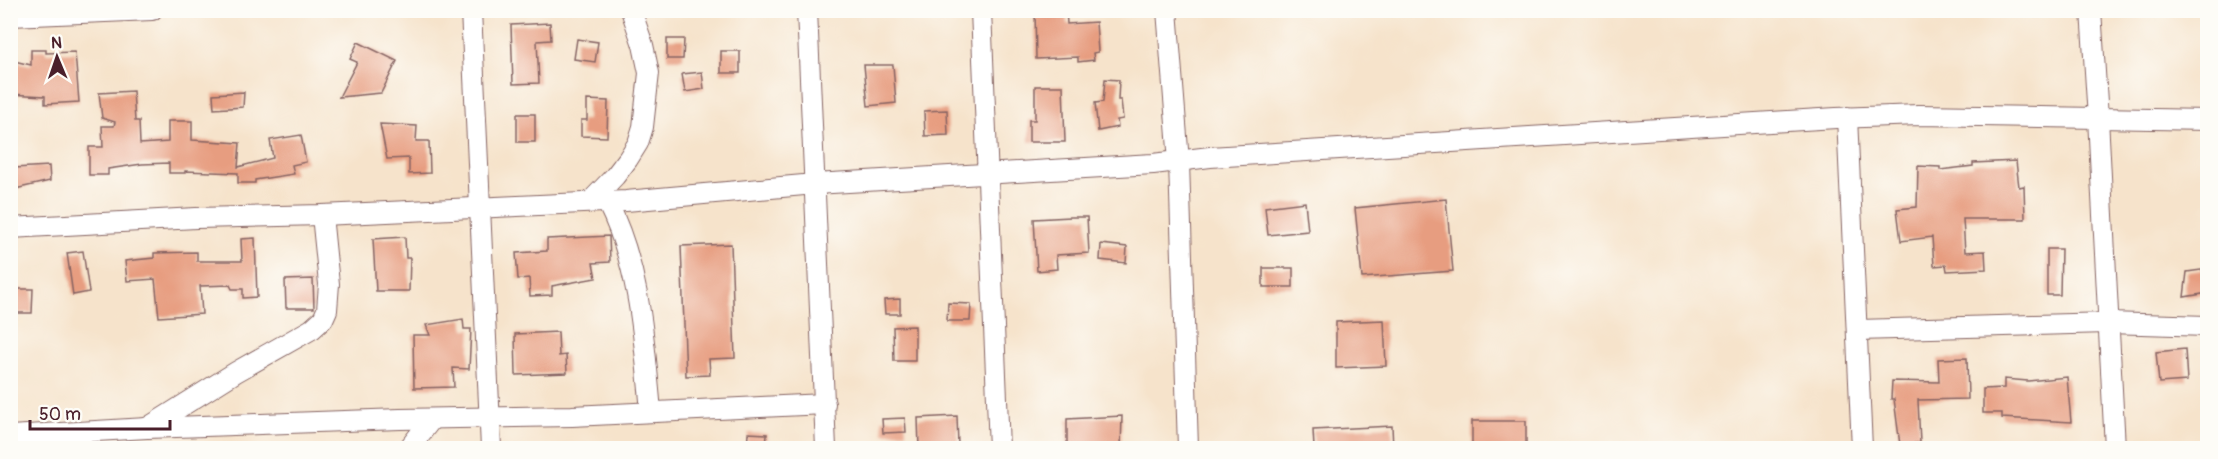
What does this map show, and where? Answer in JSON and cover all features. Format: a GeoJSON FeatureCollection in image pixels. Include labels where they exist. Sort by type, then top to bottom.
{"type":"FeatureCollection","features":[{"type":"Feature","properties":{"kind":"street"},"geometry":{"type":"LineString","coordinates":[[10,16],[152,10]]}},
{"type":"Feature","properties":{"kind":"street"},"geometry":{"type":"LineString","coordinates":[[471,10],[491,448]]}},
{"type":"Feature","properties":{"kind":"street"},"geometry":{"type":"LineString","coordinates":[[598,202],[638,143],[642,127],[649,72],[631,10]]}},
{"type":"Feature","properties":{"kind":"street"},"geometry":{"type":"LineString","coordinates":[[807,10],[826,448]]}},
{"type":"Feature","properties":{"kind":"street"},"geometry":{"type":"LineString","coordinates":[[981,10],[999,448]]}},
{"type":"Feature","properties":{"kind":"street"},"geometry":{"type":"LineString","coordinates":[[1167,10],[1179,162],[1188,448]]}},
{"type":"Feature","properties":{"kind":"street"},"geometry":{"type":"LineString","coordinates":[[2091,10],[2115,448]]}},
{"type":"Feature","properties":{"kind":"street"},"geometry":{"type":"LineString","coordinates":[[10,228],[598,202],[815,184],[1179,162],[1210,157],[1847,117],[1919,115],[2208,120]]}},
{"type":"Feature","properties":{"kind":"street"},"geometry":{"type":"LineString","coordinates":[[1847,117],[1862,448]]}},
{"type":"Feature","properties":{"kind":"street"},"geometry":{"type":"LineString","coordinates":[[598,202],[624,236],[639,298],[651,411]]}},
{"type":"Feature","properties":{"kind":"street"},"geometry":{"type":"LineString","coordinates":[[147,428],[236,372],[312,329],[322,319],[327,310],[328,284],[322,215]]}},
{"type":"Feature","properties":{"kind":"street"},"geometry":{"type":"LineString","coordinates":[[1858,330],[2108,323],[2208,326]]}},
{"type":"Feature","properties":{"kind":"street"},"geometry":{"type":"LineString","coordinates":[[10,436],[147,428],[825,404]]}},
{"type":"Feature","properties":{"kind":"street"},"geometry":{"type":"LineString","coordinates":[[409,448],[432,419]]}},
{"type":"Feature","properties":{"kind":"building"},"geometry":{"type":"Polygon","coordinates":[[[1035,10],[1066,10],[1067,24],[1096,22],[1098,52],[1093,53],[1094,60],[1078,62],[1078,57],[1036,59],[1035,10]]]}},
{"type":"Feature","properties":{"kind":"building"},"geometry":{"type":"Polygon","coordinates":[[[550,23],[551,40],[537,41],[539,83],[513,84],[511,25],[550,23]]]}},
{"type":"Feature","properties":{"kind":"building"},"geometry":{"type":"Polygon","coordinates":[[[577,39],[598,42],[595,62],[574,59],[577,39]]]}},
{"type":"Feature","properties":{"kind":"building"},"geometry":{"type":"Polygon","coordinates":[[[667,39],[684,39],[683,59],[667,59],[667,39]]]}},
{"type":"Feature","properties":{"kind":"building"},"geometry":{"type":"Polygon","coordinates":[[[358,42],[397,61],[381,93],[339,97],[357,62],[350,59],[358,42]]]}},
{"type":"Feature","properties":{"kind":"building"},"geometry":{"type":"Polygon","coordinates":[[[31,50],[46,50],[46,53],[75,52],[79,102],[45,104],[45,96],[10,94],[10,60],[31,65],[31,50]]]}},
{"type":"Feature","properties":{"kind":"building"},"geometry":{"type":"Polygon","coordinates":[[[721,51],[740,51],[740,73],[721,73],[721,51]]]}},
{"type":"Feature","properties":{"kind":"building"},"geometry":{"type":"Polygon","coordinates":[[[864,65],[893,65],[896,103],[868,106],[864,65]]]}},
{"type":"Feature","properties":{"kind":"building"},"geometry":{"type":"Polygon","coordinates":[[[702,72],[704,89],[685,92],[682,74],[702,72]]]}},
{"type":"Feature","properties":{"kind":"building"},"geometry":{"type":"Polygon","coordinates":[[[1105,79],[1119,80],[1118,100],[1121,100],[1123,119],[1117,120],[1118,127],[1098,131],[1095,103],[1103,102],[1105,79]]]}},
{"type":"Feature","properties":{"kind":"building"},"geometry":{"type":"Polygon","coordinates":[[[1035,86],[1063,86],[1065,142],[1029,142],[1029,120],[1035,120],[1035,86]]]}},
{"type":"Feature","properties":{"kind":"building"},"geometry":{"type":"Polygon","coordinates":[[[133,91],[135,121],[139,121],[140,144],[168,142],[168,121],[192,121],[192,140],[240,143],[238,167],[273,158],[270,140],[301,135],[306,162],[292,165],[294,174],[255,180],[255,183],[238,183],[238,173],[185,171],[185,173],[169,173],[169,163],[108,169],[108,175],[89,175],[89,147],[103,147],[102,126],[114,126],[115,122],[102,118],[99,93],[133,91]]]}},
{"type":"Feature","properties":{"kind":"building"},"geometry":{"type":"Polygon","coordinates":[[[244,92],[243,107],[214,109],[213,94],[244,92]]]}},
{"type":"Feature","properties":{"kind":"building"},"geometry":{"type":"Polygon","coordinates":[[[587,100],[608,101],[607,137],[581,136],[581,120],[587,120],[587,100]]]}},
{"type":"Feature","properties":{"kind":"building"},"geometry":{"type":"Polygon","coordinates":[[[947,110],[948,135],[925,136],[924,111],[947,110]]]}},
{"type":"Feature","properties":{"kind":"building"},"geometry":{"type":"Polygon","coordinates":[[[517,114],[535,114],[535,142],[517,142],[517,114]]]}},
{"type":"Feature","properties":{"kind":"building"},"geometry":{"type":"Polygon","coordinates":[[[380,124],[417,126],[416,141],[429,141],[430,173],[409,174],[409,158],[387,159],[380,124]]]}},
{"type":"Feature","properties":{"kind":"building"},"geometry":{"type":"Polygon","coordinates":[[[2016,161],[2019,187],[2024,186],[2025,219],[1963,219],[1965,252],[1985,251],[1986,269],[1947,271],[1946,265],[1934,266],[1932,237],[1901,241],[1897,209],[1917,207],[1918,166],[1940,167],[1940,170],[1973,166],[1973,163],[2016,161]]]}},
{"type":"Feature","properties":{"kind":"building"},"geometry":{"type":"Polygon","coordinates":[[[49,166],[50,181],[15,189],[14,168],[49,166]]]}},
{"type":"Feature","properties":{"kind":"building"},"geometry":{"type":"Polygon","coordinates":[[[1446,199],[1453,271],[1362,278],[1355,208],[1446,199]]]}},
{"type":"Feature","properties":{"kind":"building"},"geometry":{"type":"Polygon","coordinates":[[[1305,202],[1308,231],[1268,235],[1265,207],[1305,202]]]}},
{"type":"Feature","properties":{"kind":"building"},"geometry":{"type":"Polygon","coordinates":[[[1087,217],[1089,253],[1056,255],[1057,269],[1037,271],[1034,219],[1087,217]]]}},
{"type":"Feature","properties":{"kind":"building"},"geometry":{"type":"Polygon","coordinates":[[[609,236],[610,262],[593,263],[596,278],[552,286],[552,295],[530,296],[529,278],[518,279],[516,253],[547,251],[547,239],[609,236]]]}},
{"type":"Feature","properties":{"kind":"building"},"geometry":{"type":"Polygon","coordinates":[[[405,237],[406,258],[410,258],[409,291],[376,291],[373,239],[405,237]]]}},
{"type":"Feature","properties":{"kind":"building"},"geometry":{"type":"Polygon","coordinates":[[[255,238],[257,297],[243,298],[243,289],[232,289],[230,285],[200,286],[202,314],[159,317],[155,279],[127,281],[125,261],[154,258],[154,253],[197,252],[197,261],[242,261],[241,239],[255,238]]]}},
{"type":"Feature","properties":{"kind":"building"},"geometry":{"type":"Polygon","coordinates":[[[731,244],[735,358],[709,359],[710,375],[686,376],[681,246],[731,244]]]}},
{"type":"Feature","properties":{"kind":"building"},"geometry":{"type":"Polygon","coordinates":[[[1101,244],[1127,247],[1126,263],[1100,260],[1101,244]]]}},
{"type":"Feature","properties":{"kind":"building"},"geometry":{"type":"Polygon","coordinates":[[[2047,249],[2061,249],[2060,295],[2047,295],[2047,249]]]}},
{"type":"Feature","properties":{"kind":"building"},"geometry":{"type":"Polygon","coordinates":[[[83,251],[89,292],[73,295],[67,253],[83,251]]]}},
{"type":"Feature","properties":{"kind":"building"},"geometry":{"type":"Polygon","coordinates":[[[1263,268],[1293,268],[1293,287],[1263,287],[1263,268]]]}},
{"type":"Feature","properties":{"kind":"building"},"geometry":{"type":"Polygon","coordinates":[[[2208,269],[2208,293],[2184,297],[2187,272],[2208,269]]]}},
{"type":"Feature","properties":{"kind":"building"},"geometry":{"type":"Polygon","coordinates":[[[313,279],[314,308],[286,308],[285,280],[313,279]]]}},
{"type":"Feature","properties":{"kind":"building"},"geometry":{"type":"Polygon","coordinates":[[[15,289],[33,289],[32,313],[15,313],[15,289]]]}},
{"type":"Feature","properties":{"kind":"building"},"geometry":{"type":"Polygon","coordinates":[[[900,299],[900,314],[885,314],[884,300],[900,299]]]}},
{"type":"Feature","properties":{"kind":"building"},"geometry":{"type":"Polygon","coordinates":[[[948,303],[971,304],[970,321],[947,321],[948,303]]]}},
{"type":"Feature","properties":{"kind":"building"},"geometry":{"type":"Polygon","coordinates":[[[463,319],[464,329],[471,329],[469,369],[453,368],[454,387],[414,388],[413,335],[430,335],[426,325],[463,319]]]}},
{"type":"Feature","properties":{"kind":"building"},"geometry":{"type":"Polygon","coordinates":[[[1384,320],[1386,366],[1336,368],[1336,322],[1384,320]]]}},
{"type":"Feature","properties":{"kind":"building"},"geometry":{"type":"Polygon","coordinates":[[[915,326],[915,361],[894,361],[893,327],[915,326]]]}},
{"type":"Feature","properties":{"kind":"building"},"geometry":{"type":"Polygon","coordinates":[[[558,332],[559,356],[566,355],[567,373],[516,375],[515,334],[558,332]]]}},
{"type":"Feature","properties":{"kind":"building"},"geometry":{"type":"Polygon","coordinates":[[[2185,349],[2187,381],[2159,383],[2156,352],[2185,349]]]}},
{"type":"Feature","properties":{"kind":"building"},"geometry":{"type":"Polygon","coordinates":[[[1967,358],[1968,399],[1918,400],[1920,443],[1900,445],[1894,399],[1891,399],[1892,381],[1939,382],[1938,359],[1967,358]]]}},
{"type":"Feature","properties":{"kind":"building"},"geometry":{"type":"Polygon","coordinates":[[[2067,377],[2071,422],[2002,418],[2002,413],[1983,413],[1983,389],[2004,388],[2004,379],[2028,381],[2067,377]]]}},
{"type":"Feature","properties":{"kind":"building"},"geometry":{"type":"Polygon","coordinates":[[[957,416],[958,446],[919,448],[918,418],[957,416]]]}},
{"type":"Feature","properties":{"kind":"building"},"geometry":{"type":"Polygon","coordinates":[[[1122,416],[1121,448],[1067,448],[1067,419],[1122,416]]]}},
{"type":"Feature","properties":{"kind":"building"},"geometry":{"type":"Polygon","coordinates":[[[905,418],[906,432],[883,433],[882,419],[905,418]]]}},
{"type":"Feature","properties":{"kind":"building"},"geometry":{"type":"Polygon","coordinates":[[[1472,421],[1526,421],[1526,448],[1472,448],[1472,421]]]}},
{"type":"Feature","properties":{"kind":"building"},"geometry":{"type":"Polygon","coordinates":[[[1392,426],[1393,448],[1314,448],[1313,430],[1392,426]]]}},
{"type":"Feature","properties":{"kind":"building"},"geometry":{"type":"Polygon","coordinates":[[[748,433],[767,434],[766,448],[747,448],[748,433]]]}}]}
